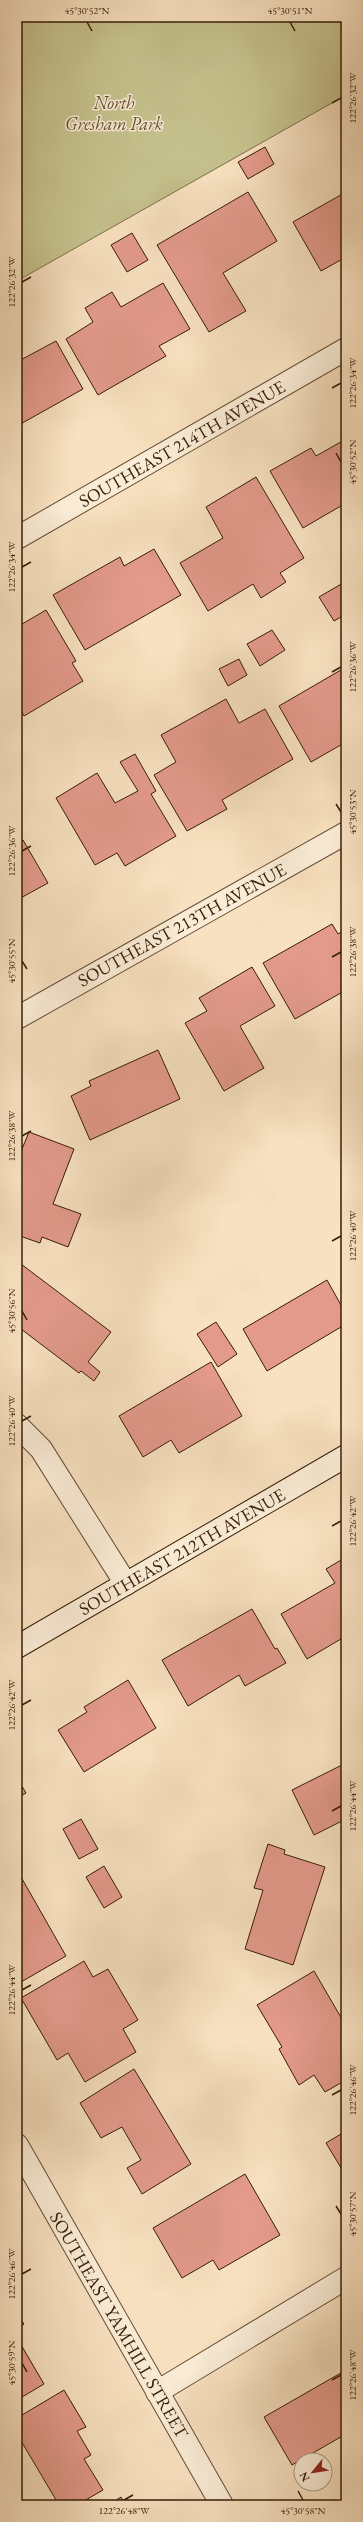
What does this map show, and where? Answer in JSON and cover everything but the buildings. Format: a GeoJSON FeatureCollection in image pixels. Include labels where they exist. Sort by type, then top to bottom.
{"type":"FeatureCollection","features":[{"type":"Feature","properties":{"kind":"street","name":"SOUTHEAST 214TH AVENUE"},"geometry":{"type":"LineString","coordinates":[[17,538],[346,349]]}},
{"type":"Feature","properties":{"kind":"street","name":"SOUTHEAST 213TH AVENUE"},"geometry":{"type":"LineString","coordinates":[[17,1018],[346,833]]}},
{"type":"Feature","properties":{"kind":"street"},"geometry":{"type":"LineString","coordinates":[[17,1425],[41,1449],[126,1584]]}},
{"type":"Feature","properties":{"kind":"street","name":"SOUTHEAST 212TH AVENUE"},"geometry":{"type":"LineString","coordinates":[[17,1647],[346,1456]]}},
{"type":"Feature","properties":{"kind":"street","name":"SOUTHEAST YAMHILL STREET"},"geometry":{"type":"LineString","coordinates":[[17,2145],[222,2505]]}},
{"type":"Feature","properties":{"kind":"street"},"geometry":{"type":"LineString","coordinates":[[157,2392],[346,2278]]}},
{"type":"Feature","properties":{"kind":"green space","name":"North Gresham Park"},"geometry":{"type":"Polygon","coordinates":[[[17,17],[346,17],[346,95],[17,281],[17,17]]]}}]}
